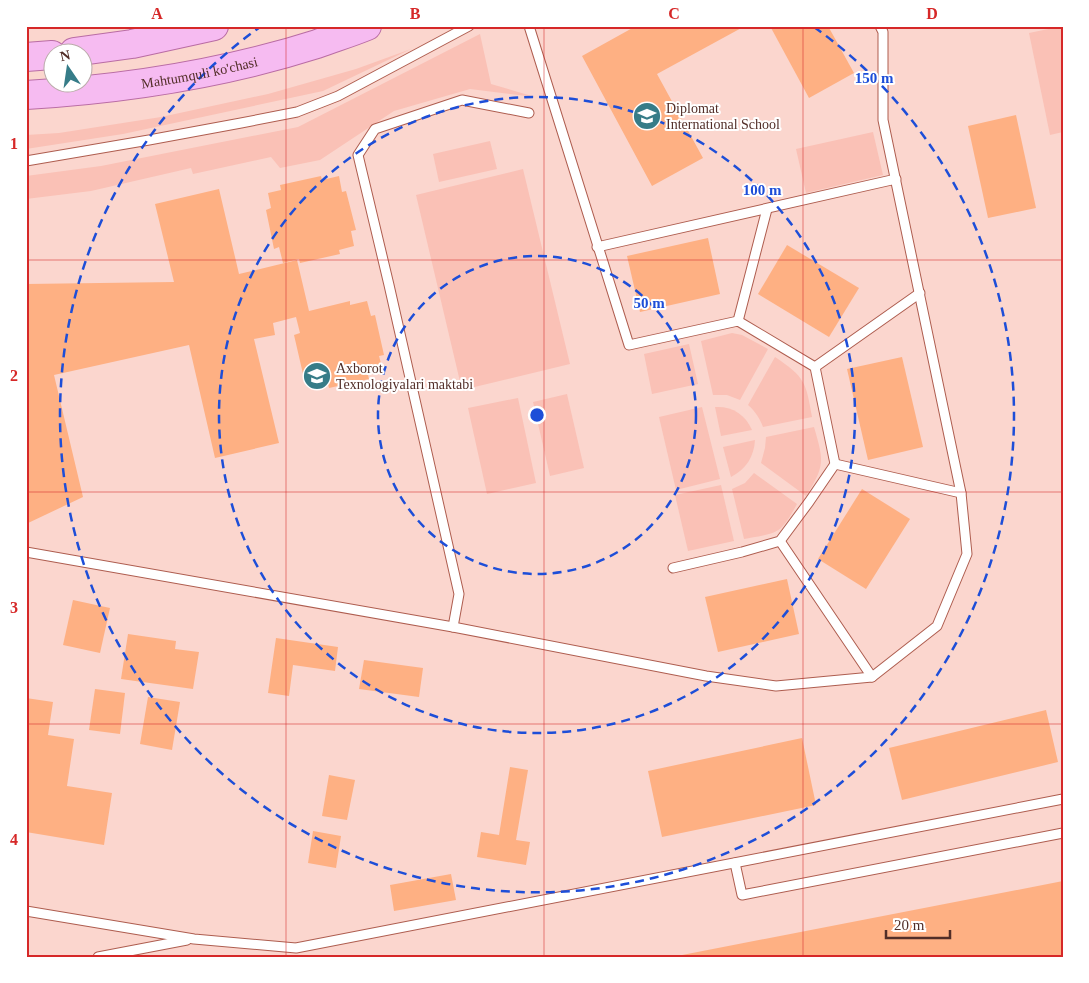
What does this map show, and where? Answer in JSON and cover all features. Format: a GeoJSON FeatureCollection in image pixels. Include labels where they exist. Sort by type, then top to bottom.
{"type":"FeatureCollection","features":[{"type":"Feature","properties":{"kind":"main road"},"geometry":{"type":"LineString","coordinates":[[92,50],[214,26]]}},
{"type":"Feature","properties":{"kind":"main road","name":"Mahtumquli ko'chasi"},"geometry":{"type":"LineString","coordinates":[[26,95],[108,88],[210,71],[292,51],[367,26]]}},
{"type":"Feature","properties":{"kind":"main road"},"geometry":{"type":"LineString","coordinates":[[26,57],[42,56]]}},
{"type":"Feature","properties":{"kind":"lane"},"geometry":{"type":"LineString","coordinates":[[26,161],[297,112],[338,96],[469,26]]}},
{"type":"Feature","properties":{"kind":"lane"},"geometry":{"type":"LineString","coordinates":[[529,26],[629,345],[738,321],[815,367],[835,464],[809,502],[780,541],[673,568]]}},
{"type":"Feature","properties":{"kind":"lane"},"geometry":{"type":"LineString","coordinates":[[26,552],[453,627],[706,676],[776,686],[872,677],[937,626],[967,554],[961,493],[883,120],[883,32],[880,26]]}},
{"type":"Feature","properties":{"kind":"lane"},"geometry":{"type":"LineString","coordinates":[[453,627],[460,594],[358,155],[375,129],[462,100],[529,113]]}},
{"type":"Feature","properties":{"kind":"lane"},"geometry":{"type":"LineString","coordinates":[[598,247],[767,210],[896,179]]}},
{"type":"Feature","properties":{"kind":"lane"},"geometry":{"type":"LineString","coordinates":[[738,321],[767,210]]}},
{"type":"Feature","properties":{"kind":"lane"},"geometry":{"type":"LineString","coordinates":[[815,367],[920,293]]}},
{"type":"Feature","properties":{"kind":"lane"},"geometry":{"type":"LineString","coordinates":[[835,464],[961,493]]}},
{"type":"Feature","properties":{"kind":"lane"},"geometry":{"type":"LineString","coordinates":[[780,541],[872,677]]}},
{"type":"Feature","properties":{"kind":"lane"},"geometry":{"type":"LineString","coordinates":[[26,911],[194,939],[296,948],[1063,799]]}},
{"type":"Feature","properties":{"kind":"lane"},"geometry":{"type":"LineString","coordinates":[[736,863],[742,895],[1063,833]]}},
{"type":"Feature","properties":{"kind":"lane"},"geometry":{"type":"LineString","coordinates":[[98,957],[194,939]]}},
{"type":"Feature","properties":{"kind":"shaded area"},"geometry":{"type":"Polygon","coordinates":[[[1063,26],[1063,132],[1050,135],[1029,33],[1063,26]]]}},
{"type":"Feature","properties":{"kind":"shaded area"},"geometry":{"type":"Polygon","coordinates":[[[480,34],[491,84],[535,97],[470,89],[394,111],[320,160],[280,168],[271,157],[193,174],[191,168],[91,191],[26,199],[26,176],[101,166],[298,127],[480,34]]]}},
{"type":"Feature","properties":{"kind":"shaded area"},"geometry":{"type":"Polygon","coordinates":[[[411,49],[323,91],[123,134],[26,149],[26,135],[59,133],[161,117],[268,94],[356,69],[411,49]]]}},
{"type":"Feature","properties":{"kind":"shaded area"},"geometry":{"type":"Polygon","coordinates":[[[873,132],[883,175],[806,193],[796,149],[873,132]]]}},
{"type":"Feature","properties":{"kind":"shaded area"},"geometry":{"type":"Polygon","coordinates":[[[490,141],[497,169],[439,182],[433,154],[490,141]]]}},
{"type":"Feature","properties":{"kind":"shaded area"},"geometry":{"type":"Polygon","coordinates":[[[523,169],[570,364],[462,390],[416,195],[523,169]]]}},
{"type":"Feature","properties":{"kind":"shaded area"},"geometry":{"type":"Polygon","coordinates":[[[732,333],[742,335],[768,349],[740,400],[727,395],[713,395],[701,341],[732,333]]]}},
{"type":"Feature","properties":{"kind":"shaded area"},"geometry":{"type":"Polygon","coordinates":[[[689,344],[698,384],[652,394],[644,354],[689,344]]]}},
{"type":"Feature","properties":{"kind":"shaded area"},"geometry":{"type":"Polygon","coordinates":[[[775,357],[793,370],[802,381],[806,388],[812,417],[763,427],[757,415],[748,405],[775,357]]]}},
{"type":"Feature","properties":{"kind":"shaded area"},"geometry":{"type":"Polygon","coordinates":[[[567,394],[584,468],[550,476],[533,402],[567,394]]]}},
{"type":"Feature","properties":{"kind":"shaded area"},"geometry":{"type":"Polygon","coordinates":[[[518,398],[536,483],[487,494],[468,408],[518,398]]]}},
{"type":"Feature","properties":{"kind":"shaded area"},"geometry":{"type":"Polygon","coordinates":[[[702,407],[720,479],[676,490],[659,417],[702,407]]]}},
{"type":"Feature","properties":{"kind":"shaded area"},"geometry":{"type":"Polygon","coordinates":[[[715,407],[727,408],[742,415],[752,430],[721,436],[715,407]]]}},
{"type":"Feature","properties":{"kind":"shaded area"},"geometry":{"type":"Polygon","coordinates":[[[814,427],[820,448],[821,463],[817,477],[806,496],[761,463],[766,437],[814,427]]]}},
{"type":"Feature","properties":{"kind":"shaded area"},"geometry":{"type":"Polygon","coordinates":[[[755,440],[753,452],[748,462],[731,477],[723,447],[755,440]]]}},
{"type":"Feature","properties":{"kind":"shaded area"},"geometry":{"type":"Polygon","coordinates":[[[754,473],[797,504],[779,530],[744,539],[732,489],[745,483],[754,473]]]}},
{"type":"Feature","properties":{"kind":"shaded area"},"geometry":{"type":"Polygon","coordinates":[[[721,485],[734,541],[688,551],[675,495],[721,485]]]}},
{"type":"Feature","properties":{"kind":"building","name":"Diplomat International School"},"geometry":{"type":"Polygon","coordinates":[[[636,26],[745,26],[657,74],[703,158],[652,186],[582,56],[636,26]]]}},
{"type":"Feature","properties":{"kind":"building","name":"Diplomat International School"},"geometry":{"type":"Polygon","coordinates":[[[770,26],[828,26],[854,73],[809,98],[770,26]]]}},
{"type":"Feature","properties":{"kind":"building"},"geometry":{"type":"Polygon","coordinates":[[[1016,115],[1036,208],[988,218],[968,126],[1016,115]]]}},
{"type":"Feature","properties":{"kind":"building"},"geometry":{"type":"Polygon","coordinates":[[[321,176],[322,180],[339,176],[342,192],[346,191],[356,230],[351,231],[354,246],[339,250],[340,254],[300,263],[299,259],[283,263],[279,247],[274,249],[266,210],[271,208],[268,193],[281,190],[280,185],[321,176]]]}},
{"type":"Feature","properties":{"kind":"building"},"geometry":{"type":"Polygon","coordinates":[[[219,189],[239,274],[297,260],[309,311],[350,301],[350,305],[367,301],[371,316],[375,315],[384,355],[379,356],[383,371],[368,375],[369,379],[329,388],[328,384],[312,387],[308,372],[303,374],[294,335],[300,333],[296,317],[273,323],[275,335],[254,339],[279,443],[215,458],[189,345],[54,375],[83,497],[26,524],[26,284],[174,282],[155,204],[219,189]]]}},
{"type":"Feature","properties":{"kind":"building"},"geometry":{"type":"Polygon","coordinates":[[[708,238],[720,294],[640,312],[627,256],[708,238]]]}},
{"type":"Feature","properties":{"kind":"building"},"geometry":{"type":"Polygon","coordinates":[[[787,245],[859,288],[829,337],[758,294],[787,245]]]}},
{"type":"Feature","properties":{"kind":"building"},"geometry":{"type":"Polygon","coordinates":[[[902,357],[923,447],[868,460],[847,369],[902,357]]]}},
{"type":"Feature","properties":{"kind":"building"},"geometry":{"type":"Polygon","coordinates":[[[862,489],[910,519],[866,589],[818,559],[862,489]]]}},
{"type":"Feature","properties":{"kind":"building"},"geometry":{"type":"Polygon","coordinates":[[[787,579],[799,634],[718,652],[705,597],[787,579]]]}},
{"type":"Feature","properties":{"kind":"building"},"geometry":{"type":"Polygon","coordinates":[[[73,600],[110,608],[100,653],[63,645],[73,600]]]}},
{"type":"Feature","properties":{"kind":"building"},"geometry":{"type":"Polygon","coordinates":[[[128,634],[176,641],[175,649],[199,652],[193,689],[121,679],[128,634]]]}},
{"type":"Feature","properties":{"kind":"building"},"geometry":{"type":"Polygon","coordinates":[[[276,638],[338,647],[335,671],[293,665],[289,696],[268,693],[276,638]]]}},
{"type":"Feature","properties":{"kind":"building"},"geometry":{"type":"Polygon","coordinates":[[[364,660],[423,668],[419,697],[359,689],[364,660]]]}},
{"type":"Feature","properties":{"kind":"building"},"geometry":{"type":"Polygon","coordinates":[[[95,689],[125,693],[120,734],[89,730],[95,689]]]}},
{"type":"Feature","properties":{"kind":"building"},"geometry":{"type":"Polygon","coordinates":[[[148,697],[180,702],[172,750],[140,744],[148,697]]]}},
{"type":"Feature","properties":{"kind":"building"},"geometry":{"type":"Polygon","coordinates":[[[26,698],[53,702],[48,735],[74,739],[67,786],[112,793],[104,845],[26,832],[26,698]]]}},
{"type":"Feature","properties":{"kind":"building"},"geometry":{"type":"Polygon","coordinates":[[[1046,710],[1058,762],[902,800],[889,748],[1046,710]]]}},
{"type":"Feature","properties":{"kind":"building"},"geometry":{"type":"Polygon","coordinates":[[[802,738],[816,805],[662,837],[648,771],[802,738]]]}},
{"type":"Feature","properties":{"kind":"building"},"geometry":{"type":"Polygon","coordinates":[[[510,767],[528,770],[516,840],[530,842],[526,865],[477,857],[481,832],[499,835],[510,767]]]}},
{"type":"Feature","properties":{"kind":"building"},"geometry":{"type":"Polygon","coordinates":[[[329,775],[355,780],[347,820],[322,816],[329,775]]]}},
{"type":"Feature","properties":{"kind":"building"},"geometry":{"type":"Polygon","coordinates":[[[313,831],[341,836],[336,868],[308,863],[313,831]]]}},
{"type":"Feature","properties":{"kind":"building"},"geometry":{"type":"Polygon","coordinates":[[[451,874],[456,900],[394,911],[390,885],[451,874]]]}},
{"type":"Feature","properties":{"kind":"building"},"geometry":{"type":"Polygon","coordinates":[[[1063,881],[1063,957],[677,957],[677,956],[1063,881]]]}},
{"type":"Feature","properties":{"kind":"place","name":"Diplomat International School"},"geometry":{"type":"Point","coordinates":[647,116]}},
{"type":"Feature","properties":{"kind":"place","name":"Axborot Texnologiyalari maktabi"},"geometry":{"type":"Point","coordinates":[317,376]}}]}
